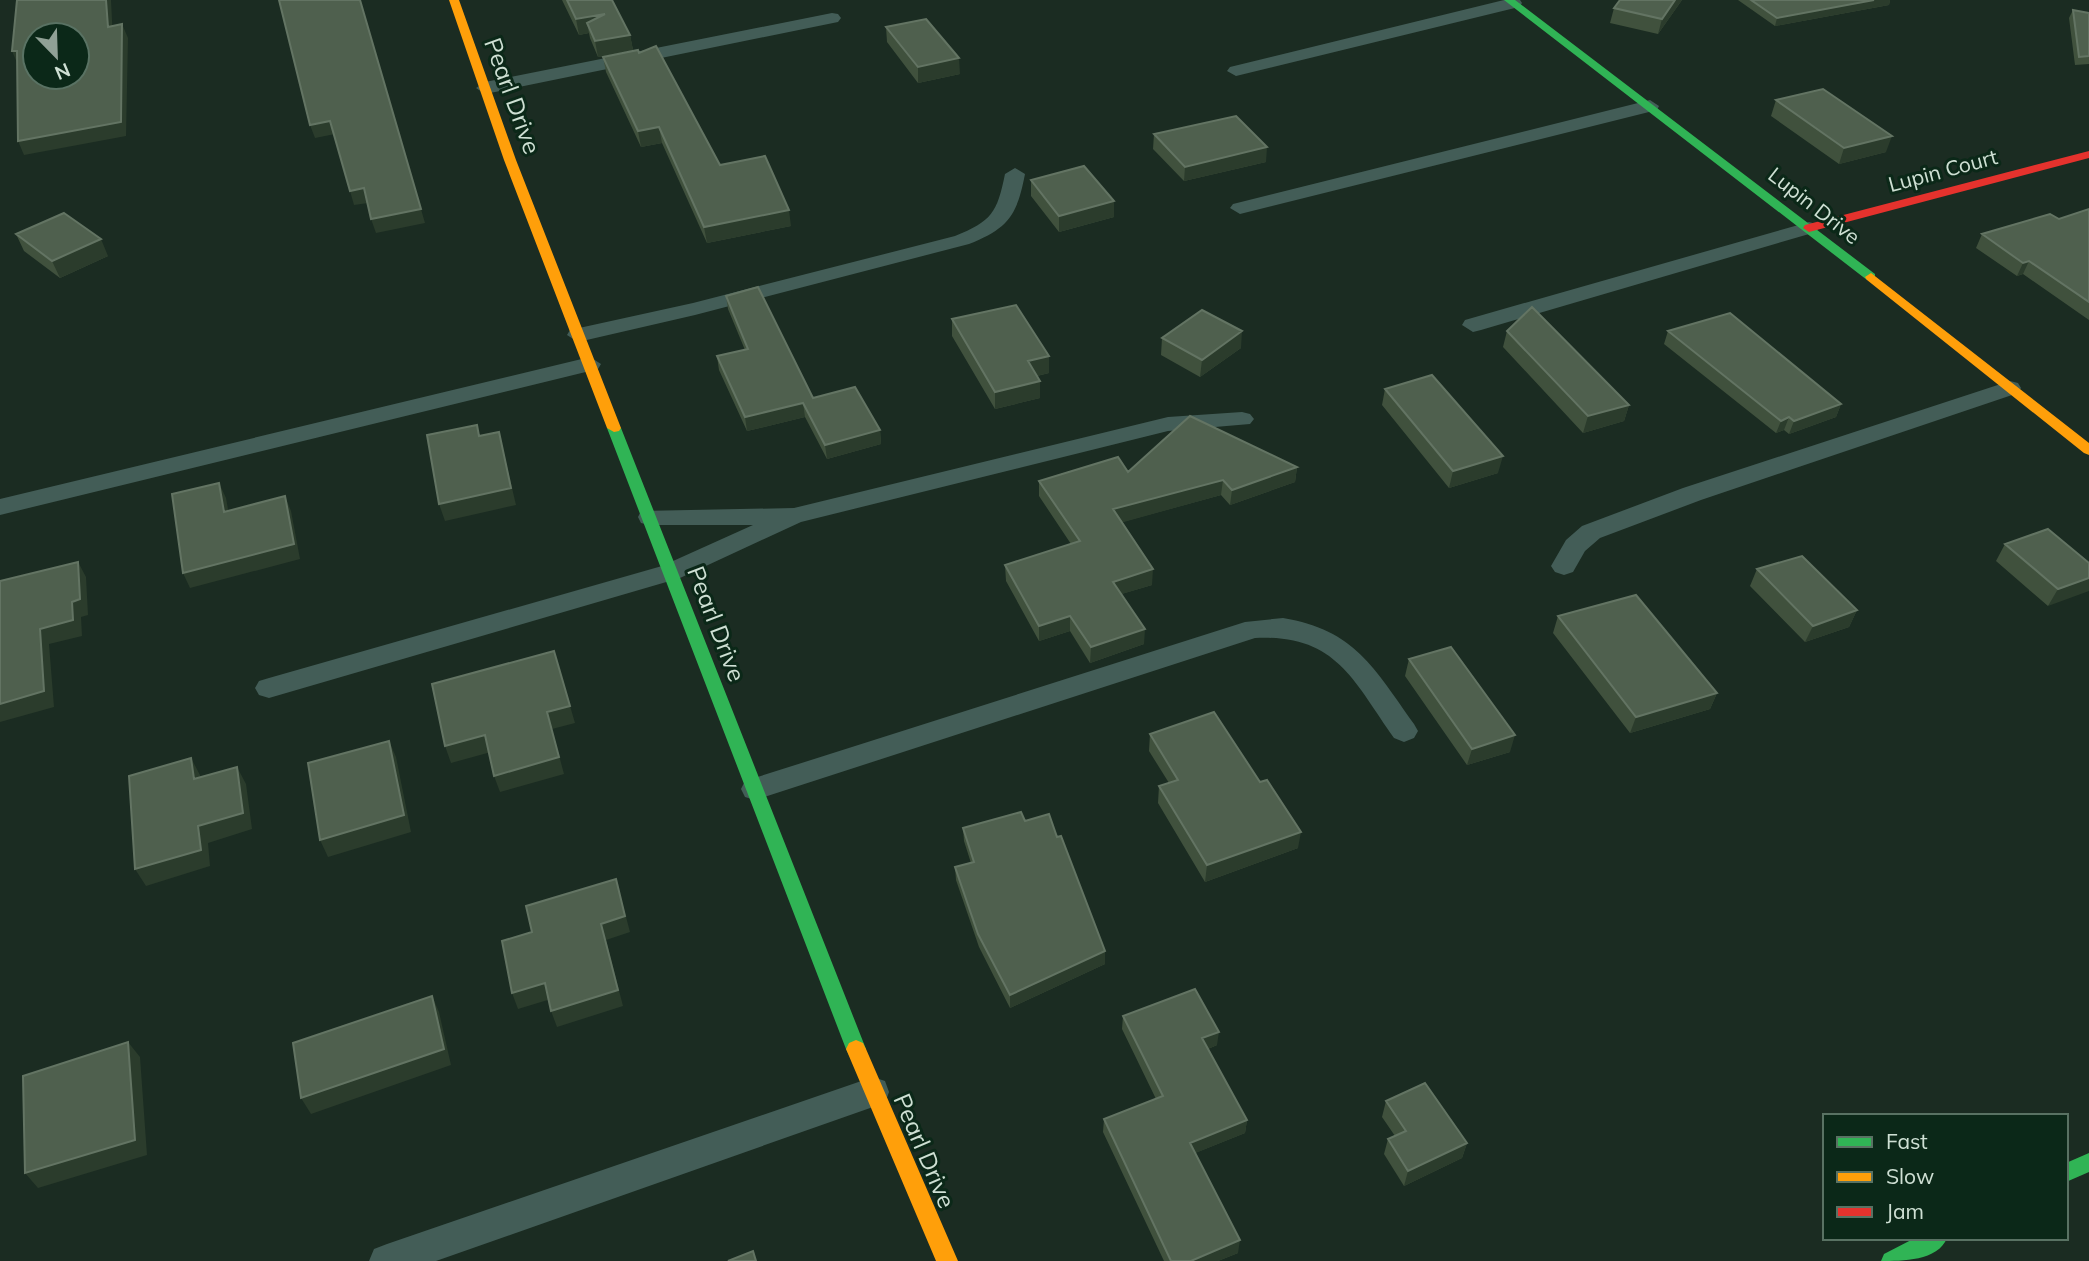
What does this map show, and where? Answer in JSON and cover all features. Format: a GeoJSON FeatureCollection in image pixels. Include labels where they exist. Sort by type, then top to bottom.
{"type":"FeatureCollection","features":[{"type":"Feature","properties":{"kind":"street","name":"Pearl Drive"},"geometry":{"type":"LineString","coordinates":[[454,0],[578,335],[873,1092],[947,1261]]}},
{"type":"Feature","properties":{"kind":"street","name":"Lupin Drive"},"geometry":{"type":"LineString","coordinates":[[1511,1],[1809,228],[2089,450]]}},
{"type":"Feature","properties":{"kind":"street","name":"Lupin Court"},"geometry":{"type":"LineString","coordinates":[[1809,228],[2089,154]]}},
{"type":"Feature","properties":{"kind":"street"},"geometry":{"type":"LineString","coordinates":[[2068,1172],[2089,1162]]}},
{"type":"Feature","properties":{"kind":"street"},"geometry":{"type":"LineString","coordinates":[[1892,1261],[1933,1240]]}},
{"type":"Feature","properties":{"kind":"lane"},"geometry":{"type":"LineString","coordinates":[[1236,71],[1511,1]]}},
{"type":"Feature","properties":{"kind":"lane"},"geometry":{"type":"LineString","coordinates":[[485,88],[832,18]]}},
{"type":"Feature","properties":{"kind":"lane"},"geometry":{"type":"LineString","coordinates":[[1240,208],[1650,106]]}},
{"type":"Feature","properties":{"kind":"lane"},"geometry":{"type":"LineString","coordinates":[[578,335],[695,309],[971,236],[1003,219],[1009,207],[1015,174]]}},
{"type":"Feature","properties":{"kind":"lane"},"geometry":{"type":"LineString","coordinates":[[1473,325],[1809,228]]}},
{"type":"Feature","properties":{"kind":"lane"},"geometry":{"type":"LineString","coordinates":[[0,507],[590,364]]}},
{"type":"Feature","properties":{"kind":"lane"},"geometry":{"type":"LineString","coordinates":[[1564,566],[1575,546],[1591,532],[1692,494],[2010,388]]}},
{"type":"Feature","properties":{"kind":"lane"},"geometry":{"type":"LineString","coordinates":[[269,688],[671,572],[794,516],[1168,424],[1242,419]]}},
{"type":"Feature","properties":{"kind":"lane"},"geometry":{"type":"LineString","coordinates":[[650,517],[794,516]]}},
{"type":"Feature","properties":{"kind":"lane"},"geometry":{"type":"LineString","coordinates":[[755,789],[1254,629],[1275,626],[1314,634],[1345,651],[1404,731]]}},
{"type":"Feature","properties":{"kind":"lane"},"geometry":{"type":"LineString","coordinates":[[387,1261],[873,1092]]}},
{"type":"Feature","properties":{"kind":"building"},"geometry":{"type":"Polygon","coordinates":[[[17,0],[106,0],[108,27],[122,24],[121,122],[18,141],[17,51],[12,51],[17,0]]]}},
{"type":"Feature","properties":{"kind":"building"},"geometry":{"type":"Polygon","coordinates":[[[279,0],[360,0],[421,209],[371,219],[364,188],[350,191],[330,121],[310,125],[279,0]]]}},
{"type":"Feature","properties":{"kind":"building"},"geometry":{"type":"Polygon","coordinates":[[[567,0],[612,0],[630,35],[595,41],[587,23],[605,14],[576,19],[567,0]]]}},
{"type":"Feature","properties":{"kind":"building"},"geometry":{"type":"Polygon","coordinates":[[[1620,0],[1675,0],[1662,19],[1614,8],[1620,0]]]}},
{"type":"Feature","properties":{"kind":"building"},"geometry":{"type":"Polygon","coordinates":[[[1751,0],[1874,0],[1777,18],[1751,0]]]}},
{"type":"Feature","properties":{"kind":"building"},"geometry":{"type":"Polygon","coordinates":[[[2073,10],[2089,13],[2089,56],[2079,57],[2073,10]]]}},
{"type":"Feature","properties":{"kind":"building"},"geometry":{"type":"Polygon","coordinates":[[[926,19],[959,58],[918,67],[886,27],[926,19]]]}},
{"type":"Feature","properties":{"kind":"building"},"geometry":{"type":"Polygon","coordinates":[[[656,46],[720,165],[765,156],[789,210],[704,227],[659,127],[638,131],[603,57],[638,50],[639,53],[656,46]]]}},
{"type":"Feature","properties":{"kind":"building"},"geometry":{"type":"Polygon","coordinates":[[[1823,89],[1892,136],[1844,148],[1776,100],[1823,89]]]}},
{"type":"Feature","properties":{"kind":"building"},"geometry":{"type":"Polygon","coordinates":[[[1236,116],[1267,147],[1185,167],[1154,134],[1236,116]]]}},
{"type":"Feature","properties":{"kind":"building"},"geometry":{"type":"Polygon","coordinates":[[[1084,166],[1114,201],[1059,216],[1031,180],[1084,166]]]}},
{"type":"Feature","properties":{"kind":"building"},"geometry":{"type":"Polygon","coordinates":[[[2089,209],[2089,302],[2029,261],[2023,263],[1982,234],[2050,214],[2059,219],[2089,209]]]}},
{"type":"Feature","properties":{"kind":"building"},"geometry":{"type":"Polygon","coordinates":[[[64,213],[101,239],[52,261],[16,234],[64,213]]]}},
{"type":"Feature","properties":{"kind":"building"},"geometry":{"type":"Polygon","coordinates":[[[758,287],[813,398],[855,387],[880,430],[825,445],[803,403],[745,417],[717,356],[748,349],[726,296],[758,287]]]}},
{"type":"Feature","properties":{"kind":"building"},"geometry":{"type":"Polygon","coordinates":[[[1016,305],[1049,356],[1028,361],[1040,381],[995,392],[952,319],[1016,305]]]}},
{"type":"Feature","properties":{"kind":"building"},"geometry":{"type":"Polygon","coordinates":[[[1532,307],[1629,405],[1588,416],[1507,331],[1532,307]]]}},
{"type":"Feature","properties":{"kind":"building"},"geometry":{"type":"Polygon","coordinates":[[[1202,310],[1242,331],[1202,360],[1162,338],[1202,310]]]}},
{"type":"Feature","properties":{"kind":"building"},"geometry":{"type":"Polygon","coordinates":[[[1730,313],[1841,404],[1794,421],[1789,417],[1781,421],[1668,331],[1730,313]]]}},
{"type":"Feature","properties":{"kind":"building"},"geometry":{"type":"Polygon","coordinates":[[[1432,375],[1503,456],[1453,471],[1385,389],[1432,375]]]}},
{"type":"Feature","properties":{"kind":"building"},"geometry":{"type":"Polygon","coordinates":[[[1190,416],[1297,467],[1232,490],[1223,480],[1113,509],[1153,569],[1113,582],[1145,629],[1091,647],[1070,616],[1039,626],[1005,565],[1080,541],[1039,481],[1118,457],[1128,472],[1190,416]]]}},
{"type":"Feature","properties":{"kind":"building"},"geometry":{"type":"Polygon","coordinates":[[[477,425],[479,436],[499,432],[511,488],[439,504],[427,435],[477,425]]]}},
{"type":"Feature","properties":{"kind":"building"},"geometry":{"type":"Polygon","coordinates":[[[219,483],[224,512],[285,496],[294,544],[183,573],[172,494],[219,483]]]}},
{"type":"Feature","properties":{"kind":"building"},"geometry":{"type":"Polygon","coordinates":[[[2048,529],[2089,563],[2089,578],[2058,589],[2005,544],[2048,529]]]}},
{"type":"Feature","properties":{"kind":"building"},"geometry":{"type":"Polygon","coordinates":[[[1802,556],[1857,610],[1813,626],[1757,569],[1802,556]]]}},
{"type":"Feature","properties":{"kind":"building"},"geometry":{"type":"Polygon","coordinates":[[[78,562],[80,599],[72,602],[73,620],[40,629],[44,691],[0,704],[0,581],[78,562]]]}},
{"type":"Feature","properties":{"kind":"building"},"geometry":{"type":"Polygon","coordinates":[[[1636,595],[1717,693],[1636,717],[1558,616],[1636,595]]]}},
{"type":"Feature","properties":{"kind":"building"},"geometry":{"type":"Polygon","coordinates":[[[1451,647],[1515,735],[1472,749],[1409,659],[1451,647]]]}},
{"type":"Feature","properties":{"kind":"building"},"geometry":{"type":"Polygon","coordinates":[[[554,651],[570,706],[547,712],[559,757],[494,776],[485,735],[445,746],[432,684],[554,651]]]}},
{"type":"Feature","properties":{"kind":"building"},"geometry":{"type":"Polygon","coordinates":[[[1214,712],[1260,782],[1267,780],[1301,832],[1207,865],[1159,786],[1178,780],[1150,734],[1214,712]]]}},
{"type":"Feature","properties":{"kind":"building"},"geometry":{"type":"Polygon","coordinates":[[[389,741],[404,815],[320,840],[308,763],[389,741]]]}},
{"type":"Feature","properties":{"kind":"building"},"geometry":{"type":"Polygon","coordinates":[[[191,758],[194,779],[237,767],[243,813],[198,826],[201,850],[135,869],[129,776],[191,758]]]}},
{"type":"Feature","properties":{"kind":"building"},"geometry":{"type":"Polygon","coordinates":[[[1021,812],[1025,821],[1049,814],[1057,837],[1061,836],[1105,951],[1010,995],[978,934],[955,867],[974,862],[963,828],[1021,812]]]}},
{"type":"Feature","properties":{"kind":"building"},"geometry":{"type":"Polygon","coordinates":[[[616,879],[625,916],[601,924],[618,990],[551,1011],[545,983],[512,993],[502,941],[532,932],[526,906],[616,879]]]}},
{"type":"Feature","properties":{"kind":"building"},"geometry":{"type":"Polygon","coordinates":[[[1195,989],[1219,1032],[1202,1038],[1247,1120],[1190,1143],[1240,1240],[1191,1261],[1171,1261],[1104,1119],[1163,1096],[1123,1016],[1195,989]]]}},
{"type":"Feature","properties":{"kind":"building"},"geometry":{"type":"Polygon","coordinates":[[[432,996],[444,1049],[301,1098],[293,1043],[432,996]]]}},
{"type":"Feature","properties":{"kind":"building"},"geometry":{"type":"Polygon","coordinates":[[[128,1042],[135,1140],[25,1173],[23,1076],[128,1042]]]}},
{"type":"Feature","properties":{"kind":"building"},"geometry":{"type":"Polygon","coordinates":[[[1425,1083],[1467,1143],[1408,1171],[1388,1139],[1406,1131],[1386,1101],[1425,1083]]]}},
{"type":"Feature","properties":{"kind":"building"},"geometry":{"type":"Polygon","coordinates":[[[753,1251],[756,1261],[728,1261],[753,1251]]]}},
{"type":"Feature","properties":{"kind":"traffic: fast"},"geometry":{"type":"LineString","coordinates":[[1509,0],[1871,277]]}},
{"type":"Feature","properties":{"kind":"traffic: fast"},"geometry":{"type":"LineString","coordinates":[[614,428],[856,1049]]}},
{"type":"Feature","properties":{"kind":"traffic: fast"},"geometry":{"type":"LineString","coordinates":[[2068,1172],[2089,1162]]}},
{"type":"Feature","properties":{"kind":"traffic: fast"},"geometry":{"type":"LineString","coordinates":[[1892,1261],[1933,1240]]}},
{"type":"Feature","properties":{"kind":"traffic: slow"},"geometry":{"type":"LineString","coordinates":[[454,0],[510,160],[614,428]]}},
{"type":"Feature","properties":{"kind":"traffic: slow"},"geometry":{"type":"LineString","coordinates":[[1871,277],[2089,450]]}},
{"type":"Feature","properties":{"kind":"traffic: slow"},"geometry":{"type":"LineString","coordinates":[[856,1049],[947,1261]]}},
{"type":"Feature","properties":{"kind":"traffic: jam"},"geometry":{"type":"LineString","coordinates":[[1809,228],[2089,154]]}}]}
